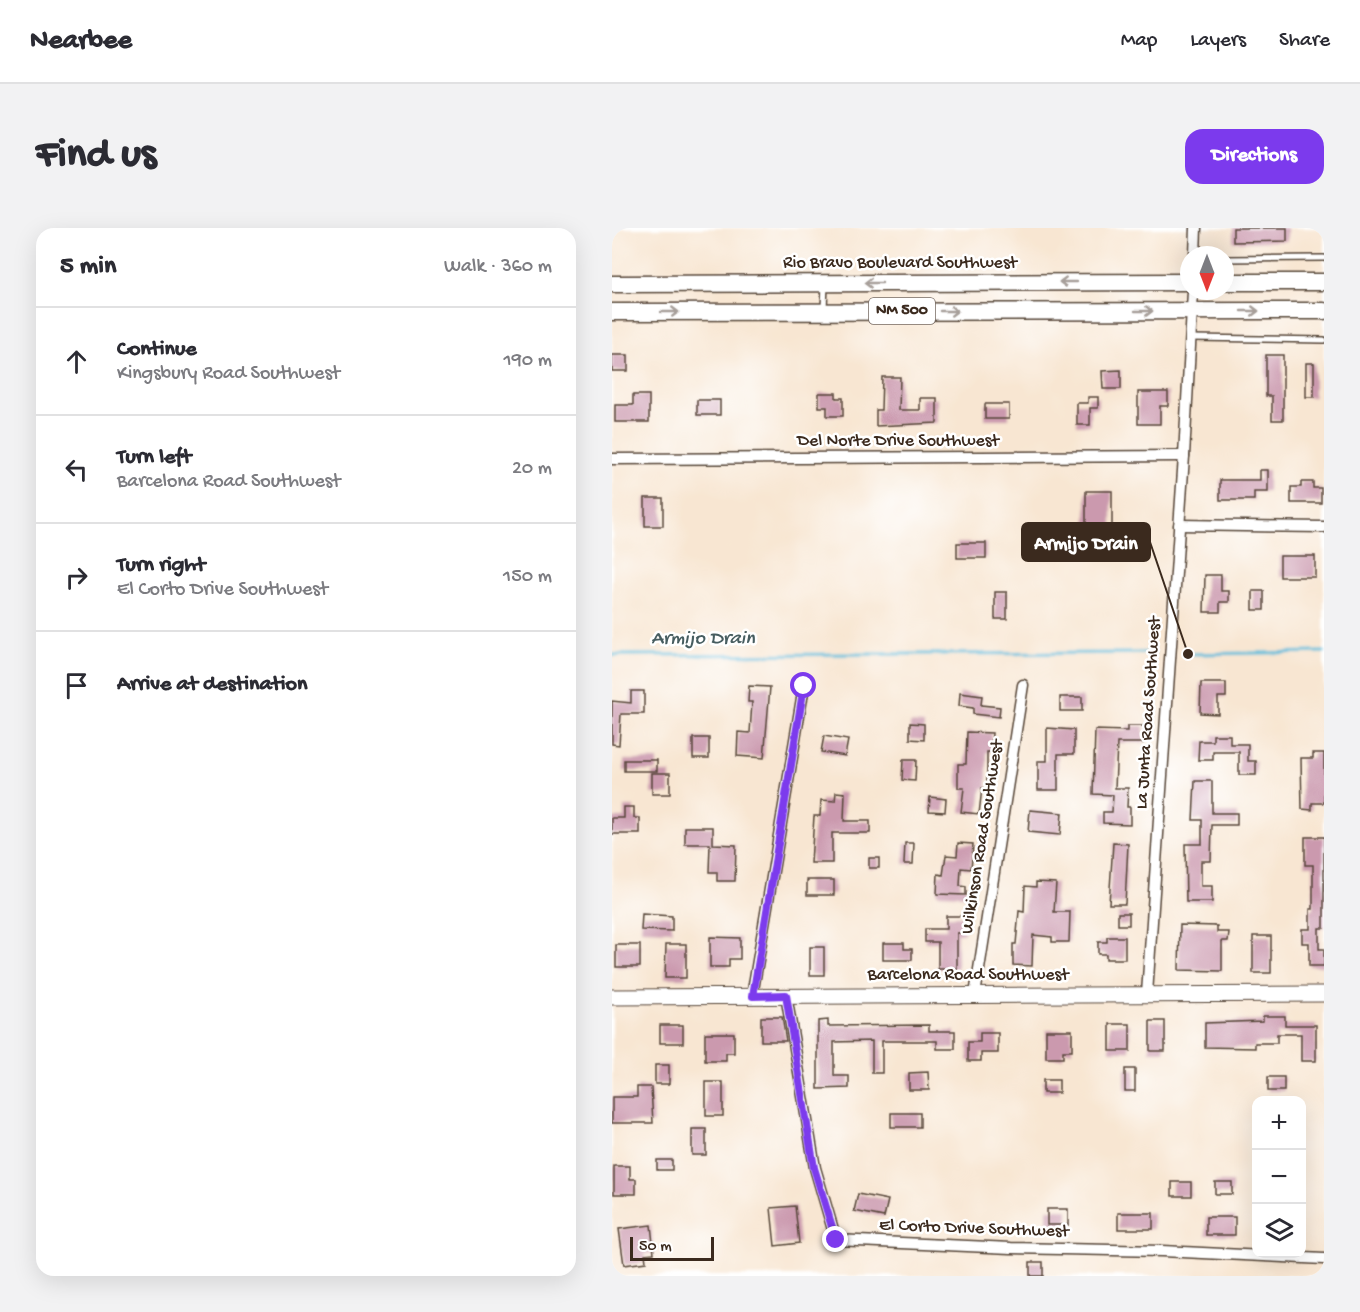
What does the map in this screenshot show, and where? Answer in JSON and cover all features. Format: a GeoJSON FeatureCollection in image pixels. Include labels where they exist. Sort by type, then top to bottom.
{"type":"FeatureCollection","features":[{"type":"Feature","properties":{"kind":"main road","name":"Rio Bravo Boulevard Southwest"},"geometry":{"type":"LineString","coordinates":[[612,284],[1180,282]]}},
{"type":"Feature","properties":{"kind":"main road"},"geometry":{"type":"LineString","coordinates":[[1234,282],[1324,282]]}},
{"type":"Feature","properties":{"kind":"main road","name":"NM 500"},"geometry":{"type":"LineString","coordinates":[[612,312],[1324,311]]}},
{"type":"Feature","properties":{"kind":"street"},"geometry":{"type":"LineString","coordinates":[[1195,246],[1196,228]]}},
{"type":"Feature","properties":{"kind":"street","name":"La Junta Road Southwest"},"geometry":{"type":"LineString","coordinates":[[1147,994],[1193,300]]}},
{"type":"Feature","properties":{"kind":"street","name":"Del Norte Drive Southwest"},"geometry":{"type":"LineString","coordinates":[[612,459],[1184,456]]}},
{"type":"Feature","properties":{"kind":"street"},"geometry":{"type":"LineString","coordinates":[[1179,525],[1324,527]]}},
{"type":"Feature","properties":{"kind":"street","name":"Wilkinson Road Southwest"},"geometry":{"type":"LineString","coordinates":[[975,995],[1023,685]]}},
{"type":"Feature","properties":{"kind":"street"},"geometry":{"type":"LineString","coordinates":[[753,996],[804,686]]}},
{"type":"Feature","properties":{"kind":"street","name":"Barcelona Road Southwest"},"geometry":{"type":"LineString","coordinates":[[612,997],[1324,994]]}},
{"type":"Feature","properties":{"kind":"street","name":"El Corto Drive Southwest"},"geometry":{"type":"LineString","coordinates":[[786,995],[814,1168],[836,1240],[1324,1259]]}},
{"type":"Feature","properties":{"kind":"lane"},"geometry":{"type":"LineString","coordinates":[[1234,259],[1324,258]]}},
{"type":"Feature","properties":{"kind":"lane"},"geometry":{"type":"LineString","coordinates":[[824,311],[825,283]]}},
{"type":"Feature","properties":{"kind":"lane"},"geometry":{"type":"LineString","coordinates":[[1190,338],[1324,340]]}},
{"type":"Feature","properties":{"kind":"building"},"geometry":{"type":"Polygon","coordinates":[[[1233,228],[1287,228],[1287,241],[1233,242],[1233,228]]]}},
{"type":"Feature","properties":{"kind":"building"},"geometry":{"type":"Polygon","coordinates":[[[612,355],[628,355],[628,371],[612,371],[612,355]]]}},
{"type":"Feature","properties":{"kind":"building"},"geometry":{"type":"Polygon","coordinates":[[[1266,355],[1283,355],[1283,420],[1272,420],[1272,396],[1266,396],[1266,355]]]}},
{"type":"Feature","properties":{"kind":"building"},"geometry":{"type":"Polygon","coordinates":[[[1306,363],[1314,363],[1314,397],[1306,397],[1306,363]]]}},
{"type":"Feature","properties":{"kind":"building"},"geometry":{"type":"Polygon","coordinates":[[[1121,370],[1121,389],[1103,389],[1102,371],[1121,370]]]}},
{"type":"Feature","properties":{"kind":"building"},"geometry":{"type":"Polygon","coordinates":[[[882,377],[900,377],[899,410],[920,410],[920,398],[937,398],[937,423],[876,426],[876,410],[881,410],[882,377]]]}},
{"type":"Feature","properties":{"kind":"building"},"geometry":{"type":"Polygon","coordinates":[[[1138,392],[1168,392],[1168,406],[1160,406],[1160,424],[1138,424],[1138,392]]]}},
{"type":"Feature","properties":{"kind":"building"},"geometry":{"type":"Polygon","coordinates":[[[819,393],[836,393],[836,398],[843,398],[843,416],[827,416],[827,407],[819,407],[819,393]]]}},
{"type":"Feature","properties":{"kind":"building"},"geometry":{"type":"Polygon","coordinates":[[[633,395],[649,395],[649,422],[615,422],[615,405],[633,405],[633,395]]]}},
{"type":"Feature","properties":{"kind":"building"},"geometry":{"type":"Polygon","coordinates":[[[1088,397],[1098,397],[1098,408],[1090,408],[1090,425],[1077,425],[1077,403],[1088,403],[1088,397]]]}},
{"type":"Feature","properties":{"kind":"building"},"geometry":{"type":"Polygon","coordinates":[[[697,400],[720,400],[720,415],[697,415],[697,400]]]}},
{"type":"Feature","properties":{"kind":"building"},"geometry":{"type":"Polygon","coordinates":[[[985,404],[1009,404],[1009,419],[985,419],[985,404]]]}},
{"type":"Feature","properties":{"kind":"building"},"geometry":{"type":"Polygon","coordinates":[[[1260,470],[1268,470],[1268,492],[1254,492],[1254,500],[1220,500],[1220,480],[1260,480],[1260,470]]]}},
{"type":"Feature","properties":{"kind":"building"},"geometry":{"type":"Polygon","coordinates":[[[1301,482],[1313,482],[1313,488],[1321,488],[1321,503],[1291,503],[1291,487],[1301,487],[1301,482]]]}},
{"type":"Feature","properties":{"kind":"building"},"geometry":{"type":"Polygon","coordinates":[[[1086,491],[1112,491],[1112,531],[1086,531],[1086,491]]]}},
{"type":"Feature","properties":{"kind":"building"},"geometry":{"type":"Polygon","coordinates":[[[645,498],[663,498],[663,526],[645,526],[645,498]]]}},
{"type":"Feature","properties":{"kind":"building"},"geometry":{"type":"Polygon","coordinates":[[[957,543],[986,543],[986,558],[957,558],[957,543]]]}},
{"type":"Feature","properties":{"kind":"building"},"geometry":{"type":"Polygon","coordinates":[[[1280,556],[1315,556],[1315,577],[1280,577],[1280,556]]]}},
{"type":"Feature","properties":{"kind":"building"},"geometry":{"type":"Polygon","coordinates":[[[1205,575],[1221,575],[1221,591],[1229,591],[1229,602],[1220,602],[1220,612],[1204,612],[1205,575]]]}},
{"type":"Feature","properties":{"kind":"building"},"geometry":{"type":"Polygon","coordinates":[[[1253,591],[1264,591],[1264,610],[1253,610],[1253,591]]]}},
{"type":"Feature","properties":{"kind":"building"},"geometry":{"type":"Polygon","coordinates":[[[995,592],[1007,592],[1007,619],[995,619],[995,592]]]}},
{"type":"Feature","properties":{"kind":"building"},"geometry":{"type":"Polygon","coordinates":[[[1201,683],[1226,683],[1226,697],[1218,697],[1218,714],[1200,713],[1201,683]]]}},
{"type":"Feature","properties":{"kind":"building"},"geometry":{"type":"Polygon","coordinates":[[[749,686],[770,687],[764,758],[737,756],[738,732],[750,733],[752,702],[748,702],[749,686]]]}},
{"type":"Feature","properties":{"kind":"building"},"geometry":{"type":"Polygon","coordinates":[[[631,691],[644,691],[644,714],[621,714],[619,745],[612,744],[612,701],[631,703],[631,691]]]}},
{"type":"Feature","properties":{"kind":"building"},"geometry":{"type":"Polygon","coordinates":[[[960,693],[982,696],[981,705],[1000,707],[999,717],[973,714],[973,708],[959,706],[960,693]]]}},
{"type":"Feature","properties":{"kind":"building"},"geometry":{"type":"Polygon","coordinates":[[[1060,697],[1082,697],[1082,711],[1060,711],[1060,697]]]}},
{"type":"Feature","properties":{"kind":"building"},"geometry":{"type":"Polygon","coordinates":[[[910,723],[924,724],[924,740],[910,739],[910,723]]]}},
{"type":"Feature","properties":{"kind":"building"},"geometry":{"type":"Polygon","coordinates":[[[1127,726],[1144,726],[1144,743],[1117,743],[1115,788],[1128,788],[1127,807],[1130,807],[1130,824],[1103,823],[1103,812],[1112,812],[1113,795],[1093,794],[1095,730],[1127,731],[1127,726]]]}},
{"type":"Feature","properties":{"kind":"building"},"geometry":{"type":"Polygon","coordinates":[[[1047,728],[1074,730],[1074,754],[1058,754],[1058,790],[1038,790],[1038,761],[1047,761],[1047,728]]]}},
{"type":"Feature","properties":{"kind":"building"},"geometry":{"type":"Polygon","coordinates":[[[967,732],[992,733],[991,752],[987,752],[987,788],[982,788],[979,814],[961,812],[964,788],[958,788],[958,764],[966,764],[967,732]]]}},
{"type":"Feature","properties":{"kind":"building"},"geometry":{"type":"Polygon","coordinates":[[[1213,735],[1230,735],[1230,744],[1248,744],[1248,761],[1256,761],[1256,775],[1239,775],[1239,752],[1213,752],[1213,760],[1198,760],[1199,741],[1213,741],[1213,735]]]}},
{"type":"Feature","properties":{"kind":"building"},"geometry":{"type":"Polygon","coordinates":[[[824,736],[848,740],[845,756],[821,752],[824,736]]]}},
{"type":"Feature","properties":{"kind":"building"},"geometry":{"type":"Polygon","coordinates":[[[693,738],[709,738],[709,758],[693,758],[693,738]]]}},
{"type":"Feature","properties":{"kind":"building"},"geometry":{"type":"Polygon","coordinates":[[[1313,753],[1324,753],[1324,803],[1312,803],[1312,810],[1302,809],[1301,758],[1313,758],[1313,753]]]}},
{"type":"Feature","properties":{"kind":"building"},"geometry":{"type":"Polygon","coordinates":[[[624,760],[657,760],[657,771],[624,771],[624,760]]]}},
{"type":"Feature","properties":{"kind":"building"},"geometry":{"type":"Polygon","coordinates":[[[903,760],[916,760],[915,781],[902,780],[903,760]]]}},
{"type":"Feature","properties":{"kind":"building"},"geometry":{"type":"Polygon","coordinates":[[[652,773],[670,773],[670,794],[652,794],[652,773]]]}},
{"type":"Feature","properties":{"kind":"building"},"geometry":{"type":"Polygon","coordinates":[[[1195,781],[1212,781],[1212,813],[1237,813],[1237,825],[1212,825],[1211,861],[1201,861],[1201,886],[1212,886],[1212,902],[1186,902],[1185,844],[1202,844],[1202,820],[1193,820],[1195,781]]]}},
{"type":"Feature","properties":{"kind":"building"},"geometry":{"type":"Polygon","coordinates":[[[836,792],[845,793],[844,821],[870,821],[870,833],[832,833],[832,863],[811,863],[814,816],[820,816],[821,800],[835,801],[836,792]]]}},
{"type":"Feature","properties":{"kind":"building"},"geometry":{"type":"Polygon","coordinates":[[[930,797],[946,799],[945,812],[929,811],[930,797]]]}},
{"type":"Feature","properties":{"kind":"building"},"geometry":{"type":"Polygon","coordinates":[[[624,807],[634,807],[634,818],[640,818],[640,834],[612,834],[612,818],[624,818],[624,807]]]}},
{"type":"Feature","properties":{"kind":"building"},"geometry":{"type":"Polygon","coordinates":[[[1030,810],[1062,813],[1060,835],[1028,832],[1030,810]]]}},
{"type":"Feature","properties":{"kind":"building"},"geometry":{"type":"Polygon","coordinates":[[[685,827],[713,827],[713,844],[736,845],[735,881],[717,881],[717,872],[709,872],[710,844],[685,844],[685,827]]]}},
{"type":"Feature","properties":{"kind":"building"},"geometry":{"type":"Polygon","coordinates":[[[1305,837],[1324,837],[1324,928],[1319,928],[1319,949],[1324,949],[1324,966],[1309,966],[1309,943],[1302,943],[1302,929],[1310,929],[1310,909],[1313,909],[1313,865],[1305,865],[1305,837]]]}},
{"type":"Feature","properties":{"kind":"building"},"geometry":{"type":"Polygon","coordinates":[[[905,843],[914,843],[913,864],[904,864],[905,843]]]}},
{"type":"Feature","properties":{"kind":"building"},"geometry":{"type":"Polygon","coordinates":[[[958,843],[973,844],[971,869],[961,868],[960,886],[966,887],[966,895],[937,894],[938,874],[943,875],[946,855],[957,856],[958,843]]]}},
{"type":"Feature","properties":{"kind":"building"},"geometry":{"type":"Polygon","coordinates":[[[1113,843],[1128,844],[1125,904],[1109,904],[1113,843]]]}},
{"type":"Feature","properties":{"kind":"building"},"geometry":{"type":"Polygon","coordinates":[[[869,858],[879,858],[879,868],[869,868],[869,858]]]}},
{"type":"Feature","properties":{"kind":"building"},"geometry":{"type":"Polygon","coordinates":[[[807,880],[834,880],[834,895],[807,895],[807,880]]]}},
{"type":"Feature","properties":{"kind":"building"},"geometry":{"type":"Polygon","coordinates":[[[1036,882],[1056,883],[1054,912],[1070,912],[1069,942],[1052,942],[1052,937],[1033,935],[1032,966],[1013,965],[1013,944],[1016,944],[1019,911],[1024,912],[1025,886],[1036,887],[1036,882]]]}},
{"type":"Feature","properties":{"kind":"building"},"geometry":{"type":"Polygon","coordinates":[[[1118,913],[1129,913],[1129,925],[1118,925],[1118,913]]]}},
{"type":"Feature","properties":{"kind":"building"},"geometry":{"type":"Polygon","coordinates":[[[642,914],[672,916],[672,931],[641,930],[642,914]]]}},
{"type":"Feature","properties":{"kind":"building"},"geometry":{"type":"Polygon","coordinates":[[[946,916],[964,916],[964,933],[957,933],[957,969],[938,969],[938,942],[925,942],[925,929],[946,929],[946,916]]]}},
{"type":"Feature","properties":{"kind":"building"},"geometry":{"type":"Polygon","coordinates":[[[1180,925],[1217,926],[1217,932],[1229,932],[1228,941],[1222,941],[1222,971],[1179,970],[1180,925]]]}},
{"type":"Feature","properties":{"kind":"building"},"geometry":{"type":"Polygon","coordinates":[[[1253,936],[1271,936],[1271,973],[1253,973],[1253,936]]]}},
{"type":"Feature","properties":{"kind":"building"},"geometry":{"type":"Polygon","coordinates":[[[710,937],[740,938],[740,959],[729,959],[729,967],[710,967],[710,937]]]}},
{"type":"Feature","properties":{"kind":"building"},"geometry":{"type":"Polygon","coordinates":[[[1107,937],[1125,937],[1125,959],[1106,959],[1106,954],[1098,954],[1098,942],[1107,942],[1107,937]]]}},
{"type":"Feature","properties":{"kind":"building"},"geometry":{"type":"Polygon","coordinates":[[[883,943],[904,943],[904,949],[912,949],[912,960],[883,960],[883,943]]]}},
{"type":"Feature","properties":{"kind":"building"},"geometry":{"type":"Polygon","coordinates":[[[666,944],[686,944],[686,978],[665,978],[666,944]]]}},
{"type":"Feature","properties":{"kind":"building"},"geometry":{"type":"Polygon","coordinates":[[[616,945],[640,945],[640,967],[616,967],[616,945]]]}},
{"type":"Feature","properties":{"kind":"building"},"geometry":{"type":"Polygon","coordinates":[[[810,947],[824,947],[824,975],[810,975],[810,947]]]}},
{"type":"Feature","properties":{"kind":"building"},"geometry":{"type":"Polygon","coordinates":[[[1263,1016],[1285,1016],[1285,1025],[1316,1025],[1316,1061],[1301,1061],[1301,1034],[1277,1034],[1277,1043],[1255,1043],[1255,1048],[1205,1047],[1205,1023],[1263,1021],[1263,1016]]]}},
{"type":"Feature","properties":{"kind":"building"},"geometry":{"type":"Polygon","coordinates":[[[761,1017],[782,1017],[786,1041],[761,1041],[761,1017]]]}},
{"type":"Feature","properties":{"kind":"building"},"geometry":{"type":"Polygon","coordinates":[[[828,1020],[828,1026],[929,1025],[929,1031],[955,1031],[955,1049],[937,1049],[937,1041],[882,1041],[882,1073],[872,1073],[872,1041],[834,1042],[834,1076],[849,1076],[849,1088],[818,1089],[818,1021],[828,1020]]]}},
{"type":"Feature","properties":{"kind":"building"},"geometry":{"type":"Polygon","coordinates":[[[1150,1021],[1165,1021],[1165,1051],[1150,1051],[1150,1021]]]}},
{"type":"Feature","properties":{"kind":"building"},"geometry":{"type":"Polygon","coordinates":[[[1110,1024],[1130,1024],[1130,1051],[1110,1051],[1110,1024]]]}},
{"type":"Feature","properties":{"kind":"building"},"geometry":{"type":"Polygon","coordinates":[[[660,1025],[683,1025],[683,1043],[660,1043],[660,1025]]]}},
{"type":"Feature","properties":{"kind":"building"},"geometry":{"type":"Polygon","coordinates":[[[1046,1030],[1072,1030],[1072,1051],[1063,1051],[1063,1058],[1046,1058],[1046,1030]]]}},
{"type":"Feature","properties":{"kind":"building"},"geometry":{"type":"Polygon","coordinates":[[[705,1033],[734,1033],[734,1053],[726,1053],[726,1061],[705,1061],[705,1033]]]}},
{"type":"Feature","properties":{"kind":"building"},"geometry":{"type":"Polygon","coordinates":[[[980,1033],[998,1033],[998,1053],[981,1053],[981,1061],[968,1061],[968,1042],[980,1042],[980,1033]]]}},
{"type":"Feature","properties":{"kind":"building"},"geometry":{"type":"Polygon","coordinates":[[[655,1065],[669,1065],[669,1084],[655,1084],[655,1065]]]}},
{"type":"Feature","properties":{"kind":"building"},"geometry":{"type":"Polygon","coordinates":[[[1125,1069],[1135,1069],[1135,1091],[1125,1091],[1125,1069]]]}},
{"type":"Feature","properties":{"kind":"building"},"geometry":{"type":"Polygon","coordinates":[[[928,1072],[929,1090],[909,1090],[909,1073],[928,1072]]]}},
{"type":"Feature","properties":{"kind":"building"},"geometry":{"type":"Polygon","coordinates":[[[1268,1077],[1284,1077],[1284,1091],[1268,1091],[1268,1077]]]}},
{"type":"Feature","properties":{"kind":"building"},"geometry":{"type":"Polygon","coordinates":[[[1043,1080],[1059,1080],[1059,1093],[1043,1093],[1043,1080]]]}},
{"type":"Feature","properties":{"kind":"building"},"geometry":{"type":"Polygon","coordinates":[[[706,1082],[723,1082],[723,1116],[706,1116],[706,1082]]]}},
{"type":"Feature","properties":{"kind":"building"},"geometry":{"type":"Polygon","coordinates":[[[637,1087],[651,1087],[653,1123],[612,1123],[612,1097],[637,1097],[637,1087]]]}},
{"type":"Feature","properties":{"kind":"building"},"geometry":{"type":"Polygon","coordinates":[[[891,1113],[920,1113],[920,1127],[891,1127],[891,1113]]]}},
{"type":"Feature","properties":{"kind":"building"},"geometry":{"type":"Polygon","coordinates":[[[692,1129],[706,1129],[706,1155],[692,1155],[692,1129]]]}},
{"type":"Feature","properties":{"kind":"building"},"geometry":{"type":"Polygon","coordinates":[[[657,1160],[672,1160],[672,1170],[657,1170],[657,1160]]]}},
{"type":"Feature","properties":{"kind":"building"},"geometry":{"type":"Polygon","coordinates":[[[614,1166],[630,1166],[630,1179],[636,1179],[636,1194],[614,1194],[614,1166]]]}},
{"type":"Feature","properties":{"kind":"building"},"geometry":{"type":"Polygon","coordinates":[[[1172,1182],[1191,1182],[1191,1196],[1172,1196],[1172,1182]]]}},
{"type":"Feature","properties":{"kind":"building"},"geometry":{"type":"Polygon","coordinates":[[[1215,1182],[1232,1182],[1232,1194],[1215,1194],[1215,1182]]]}},
{"type":"Feature","properties":{"kind":"building"},"geometry":{"type":"Polygon","coordinates":[[[858,1194],[888,1200],[884,1217],[854,1211],[858,1194]]]}},
{"type":"Feature","properties":{"kind":"building"},"geometry":{"type":"Polygon","coordinates":[[[795,1206],[799,1243],[775,1246],[771,1208],[795,1206]]]}},
{"type":"Feature","properties":{"kind":"building"},"geometry":{"type":"Polygon","coordinates":[[[1047,1209],[1068,1209],[1068,1225],[1047,1225],[1047,1209]]]}},
{"type":"Feature","properties":{"kind":"building"},"geometry":{"type":"Polygon","coordinates":[[[1118,1213],[1153,1213],[1153,1229],[1118,1229],[1118,1213]]]}},
{"type":"Feature","properties":{"kind":"building"},"geometry":{"type":"Polygon","coordinates":[[[1206,1217],[1235,1217],[1235,1235],[1206,1235],[1206,1217]]]}},
{"type":"Feature","properties":{"kind":"building"},"geometry":{"type":"Polygon","coordinates":[[[651,1225],[654,1253],[645,1254],[646,1262],[624,1265],[619,1229],[651,1225]]]}},
{"type":"Feature","properties":{"kind":"building"},"geometry":{"type":"Polygon","coordinates":[[[1030,1262],[1043,1262],[1043,1276],[1030,1276],[1030,1262]]]}},
{"type":"Feature","properties":{"kind":"waterway","name":"Armijo Drain"},"geometry":{"type":"LineString","coordinates":[[1188,654],[1324,652]]}},
{"type":"Feature","properties":{"kind":"waterway","name":"Armijo Drain"},"geometry":{"type":"LineString","coordinates":[[612,655],[1154,653]]}},
{"type":"Feature","properties":{"kind":"place","name":"Armijo Drain"},"geometry":{"type":"Point","coordinates":[1188,654]}},
{"type":"Feature","properties":{"kind":"route"},"geometry":{"type":"LineString","coordinates":[[804,686],[753,996],[786,995],[814,1168],[836,1240]]}}]}
